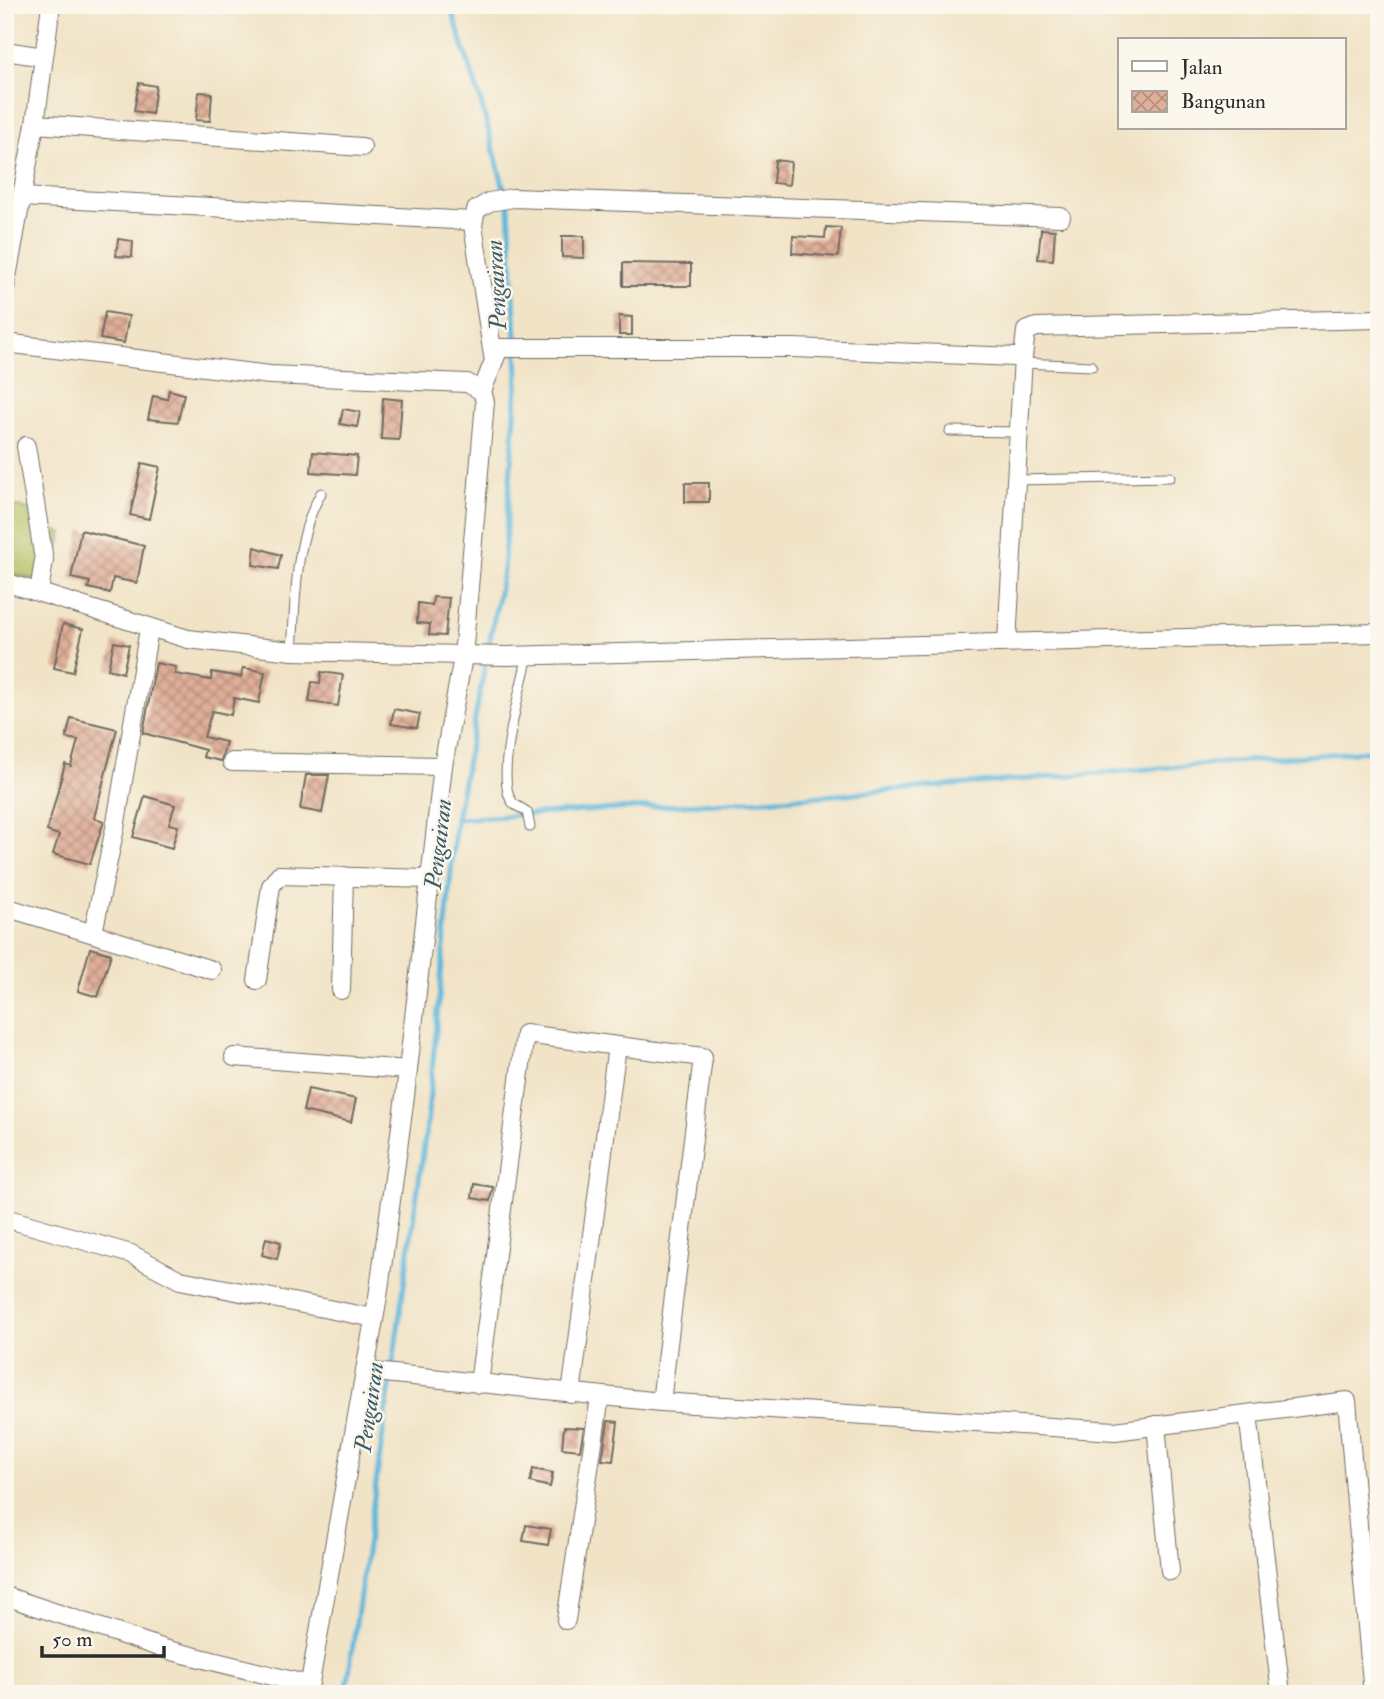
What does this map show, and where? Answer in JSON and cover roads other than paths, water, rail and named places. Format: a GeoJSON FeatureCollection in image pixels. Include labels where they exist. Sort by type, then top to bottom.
{"type":"FeatureCollection","features":[{"type":"Feature","properties":{"kind":"street"},"geometry":{"type":"LineString","coordinates":[[5,288],[35,124],[51,5]]}},
{"type":"Feature","properties":{"kind":"street"},"geometry":{"type":"LineString","coordinates":[[5,51],[44,57]]}},
{"type":"Feature","properties":{"kind":"street"},"geometry":{"type":"LineString","coordinates":[[35,124],[362,147]]}},
{"type":"Feature","properties":{"kind":"street"},"geometry":{"type":"LineString","coordinates":[[22,197],[473,221]]}},
{"type":"Feature","properties":{"kind":"street"},"geometry":{"type":"LineString","coordinates":[[493,356],[473,221],[482,205],[508,199],[1061,217]]}},
{"type":"Feature","properties":{"kind":"street"},"geometry":{"type":"LineString","coordinates":[[1007,642],[1026,331],[1037,327],[1379,319]]}},
{"type":"Feature","properties":{"kind":"street"},"geometry":{"type":"LineString","coordinates":[[5,343],[270,375],[467,383],[482,391]]}},
{"type":"Feature","properties":{"kind":"street"},"geometry":{"type":"LineString","coordinates":[[5,1596],[167,1650],[308,1690],[374,1318],[408,1070],[443,766],[468,657],[486,420],[482,391],[493,356],[499,348],[794,348],[1023,360]]}},
{"type":"Feature","properties":{"kind":"street"},"geometry":{"type":"LineString","coordinates":[[26,446],[42,544],[44,570],[39,592]]}},
{"type":"Feature","properties":{"kind":"street"},"geometry":{"type":"LineString","coordinates":[[5,582],[188,639],[292,651],[468,657],[1379,633]]}},
{"type":"Feature","properties":{"kind":"street"},"geometry":{"type":"LineString","coordinates":[[93,933],[115,828],[149,629]]}},
{"type":"Feature","properties":{"kind":"street"},"geometry":{"type":"LineString","coordinates":[[232,762],[443,766]]}},
{"type":"Feature","properties":{"kind":"street"},"geometry":{"type":"LineString","coordinates":[[257,980],[271,886],[276,878],[285,874],[429,878]]}},
{"type":"Feature","properties":{"kind":"street"},"geometry":{"type":"LineString","coordinates":[[341,990],[344,876]]}},
{"type":"Feature","properties":{"kind":"street"},"geometry":{"type":"LineString","coordinates":[[5,908],[212,970]]}},
{"type":"Feature","properties":{"kind":"street"},"geometry":{"type":"LineString","coordinates":[[480,1384],[525,1034],[703,1056],[661,1402]]}},
{"type":"Feature","properties":{"kind":"street"},"geometry":{"type":"LineString","coordinates":[[571,1395],[617,1046]]}},
{"type":"Feature","properties":{"kind":"street"},"geometry":{"type":"LineString","coordinates":[[234,1057],[408,1070]]}},
{"type":"Feature","properties":{"kind":"street"},"geometry":{"type":"LineString","coordinates":[[5,1218],[131,1254],[180,1280],[374,1318]]}},
{"type":"Feature","properties":{"kind":"street"},"geometry":{"type":"LineString","coordinates":[[365,1371],[571,1395],[1115,1431],[1348,1401],[1373,1694]]}},
{"type":"Feature","properties":{"kind":"street"},"geometry":{"type":"LineString","coordinates":[[566,1620],[600,1397]]}},
{"type":"Feature","properties":{"kind":"street"},"geometry":{"type":"LineString","coordinates":[[1248,1414],[1281,1694]]}},
{"type":"Feature","properties":{"kind":"street"},"geometry":{"type":"LineString","coordinates":[[1156,1426],[1170,1571]]}},
{"type":"Feature","properties":{"kind":"lane"},"geometry":{"type":"LineString","coordinates":[[1023,360],[1092,366]]}},
{"type":"Feature","properties":{"kind":"lane"},"geometry":{"type":"LineString","coordinates":[[950,431],[1018,432]]}},
{"type":"Feature","properties":{"kind":"lane"},"geometry":{"type":"LineString","coordinates":[[1016,480],[1170,477]]}},
{"type":"Feature","properties":{"kind":"lane"},"geometry":{"type":"LineString","coordinates":[[292,651],[300,549],[308,516],[321,493]]}},
{"type":"Feature","properties":{"kind":"lane"},"geometry":{"type":"LineString","coordinates":[[528,656],[506,763],[509,795],[529,820]]}},
{"type":"Feature","properties":{"kind":"waterway","name":"Pengairan"},"geometry":{"type":"LineString","coordinates":[[346,1694],[427,1124],[456,819],[503,571],[518,374],[509,207],[480,99],[450,5]]}},
{"type":"Feature","properties":{"kind":"waterway"},"geometry":{"type":"LineString","coordinates":[[456,819],[810,797],[1379,750]]}}]}
